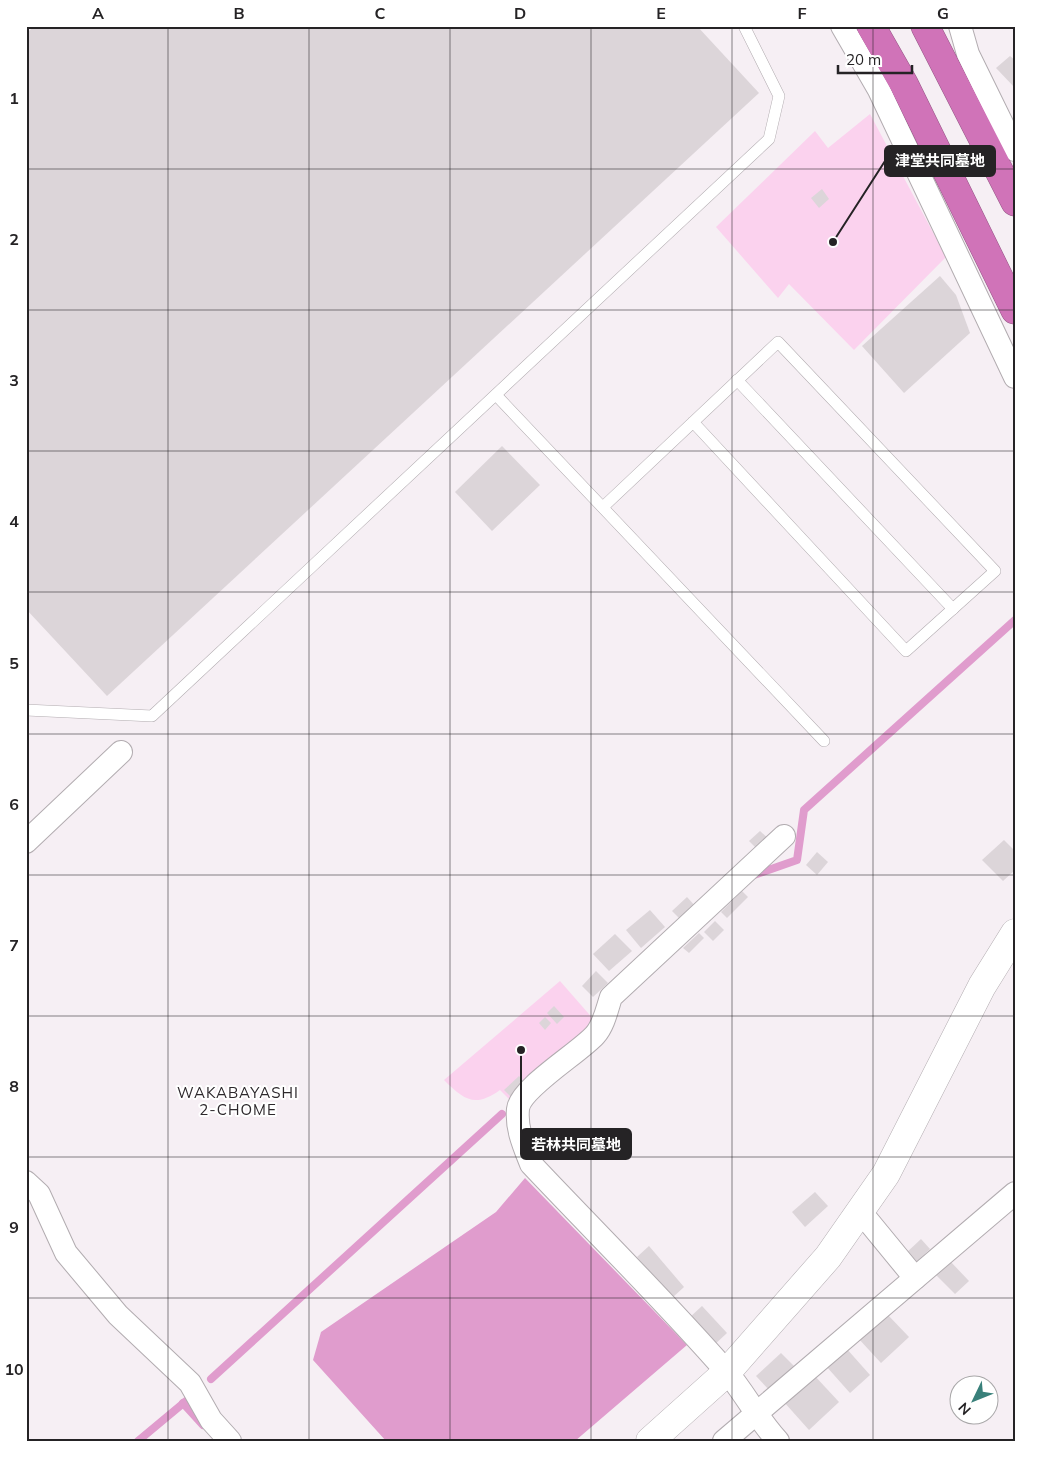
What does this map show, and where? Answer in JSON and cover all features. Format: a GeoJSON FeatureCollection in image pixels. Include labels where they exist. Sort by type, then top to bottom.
{"type":"FeatureCollection","features":[{"type":"Feature","properties":{"kind":"highway"},"geometry":{"type":"LineString","coordinates":[[871,26],[904,84],[1015,310]]}},
{"type":"Feature","properties":{"kind":"highway"},"geometry":{"type":"LineString","coordinates":[[925,26],[1015,202]]}},
{"type":"Feature","properties":{"kind":"street"},"geometry":{"type":"LineString","coordinates":[[842,26],[878,90],[1015,376]]}},
{"type":"Feature","properties":{"kind":"street"},"geometry":{"type":"LineString","coordinates":[[960,26],[968,54],[1015,150]]}},
{"type":"Feature","properties":{"kind":"street"},"geometry":{"type":"LineString","coordinates":[[26,842],[121,752]]}},
{"type":"Feature","properties":{"kind":"street"},"geometry":{"type":"LineString","coordinates":[[778,1441],[763,1425],[758,1412],[727,1372],[531,1164],[519,1134],[518,1107],[525,1094],[595,1035],[603,1020],[611,997],[784,836]]}},
{"type":"Feature","properties":{"kind":"street"},"geometry":{"type":"LineString","coordinates":[[650,1441],[727,1372],[828,1257],[886,1174],[977,994],[1015,933]]}},
{"type":"Feature","properties":{"kind":"street"},"geometry":{"type":"LineString","coordinates":[[26,1182],[39,1194],[66,1253],[118,1315],[190,1383],[211,1420],[230,1441]]}},
{"type":"Feature","properties":{"kind":"street"},"geometry":{"type":"LineString","coordinates":[[724,1441],[1015,1192]]}},
{"type":"Feature","properties":{"kind":"street"},"geometry":{"type":"LineString","coordinates":[[860,1211],[915,1278]]}},
{"type":"Feature","properties":{"kind":"lane"},"geometry":{"type":"LineString","coordinates":[[26,710],[152,716],[769,139],[779,96],[744,26]]}},
{"type":"Feature","properties":{"kind":"lane"},"geometry":{"type":"LineString","coordinates":[[603,507],[737,380],[778,342],[995,571],[906,651],[693,422]]}},
{"type":"Feature","properties":{"kind":"lane"},"geometry":{"type":"LineString","coordinates":[[737,380],[953,609]]}},
{"type":"Feature","properties":{"kind":"lane"},"geometry":{"type":"LineString","coordinates":[[496,395],[824,740]]}},
{"type":"Feature","properties":{"kind":"shaded area"},"geometry":{"type":"Polygon","coordinates":[[[870,114],[946,257],[854,350],[789,284],[778,298],[716,227],[815,131],[828,148],[870,114]]]}},
{"type":"Feature","properties":{"kind":"shaded area"},"geometry":{"type":"Polygon","coordinates":[[[560,981],[595,1021],[510,1100],[500,1090],[484,1099],[470,1099],[458,1093],[444,1080],[560,981]]]}},
{"type":"Feature","properties":{"kind":"shaded area"},"geometry":{"type":"Polygon","coordinates":[[[525,1178],[687,1345],[575,1441],[386,1441],[313,1360],[321,1332],[496,1212],[525,1178]]]}},
{"type":"Feature","properties":{"kind":"building"},"geometry":{"type":"Polygon","coordinates":[[[34,26],[697,26],[759,93],[107,696],[26,609],[26,34],[34,26]]]}},
{"type":"Feature","properties":{"kind":"building"},"geometry":{"type":"Polygon","coordinates":[[[1010,56],[1015,60],[1015,88],[996,68],[1010,56]]]}},
{"type":"Feature","properties":{"kind":"building"},"geometry":{"type":"Polygon","coordinates":[[[822,189],[829,199],[819,208],[811,198],[822,189]]]}},
{"type":"Feature","properties":{"kind":"building"},"geometry":{"type":"Polygon","coordinates":[[[940,276],[956,295],[970,333],[904,393],[862,346],[940,276]]]}},
{"type":"Feature","properties":{"kind":"building"},"geometry":{"type":"Polygon","coordinates":[[[502,446],[540,485],[492,531],[455,492],[502,446]]]}},
{"type":"Feature","properties":{"kind":"building"},"geometry":{"type":"Polygon","coordinates":[[[760,831],[771,841],[760,852],[749,841],[760,831]]]}},
{"type":"Feature","properties":{"kind":"building"},"geometry":{"type":"Polygon","coordinates":[[[1004,840],[1015,851],[1015,870],[1003,881],[982,860],[1004,840]]]}},
{"type":"Feature","properties":{"kind":"building"},"geometry":{"type":"Polygon","coordinates":[[[817,852],[828,862],[817,875],[806,865],[817,852]]]}},
{"type":"Feature","properties":{"kind":"building"},"geometry":{"type":"Polygon","coordinates":[[[742,891],[748,897],[727,918],[721,912],[742,891]]]}},
{"type":"Feature","properties":{"kind":"building"},"geometry":{"type":"Polygon","coordinates":[[[687,897],[696,907],[682,921],[672,911],[687,897]]]}},
{"type":"Feature","properties":{"kind":"building"},"geometry":{"type":"Polygon","coordinates":[[[650,910],[665,927],[641,948],[626,930],[650,910]]]}},
{"type":"Feature","properties":{"kind":"building"},"geometry":{"type":"Polygon","coordinates":[[[715,921],[724,930],[713,941],[704,932],[715,921]]]}},
{"type":"Feature","properties":{"kind":"building"},"geometry":{"type":"Polygon","coordinates":[[[699,933],[704,938],[689,953],[683,948],[699,933]]]}},
{"type":"Feature","properties":{"kind":"building"},"geometry":{"type":"Polygon","coordinates":[[[615,934],[632,951],[609,971],[593,954],[615,934]]]}},
{"type":"Feature","properties":{"kind":"building"},"geometry":{"type":"Polygon","coordinates":[[[596,971],[608,983],[593,997],[582,986],[596,971]]]}},
{"type":"Feature","properties":{"kind":"building"},"geometry":{"type":"Polygon","coordinates":[[[554,1006],[564,1017],[557,1024],[547,1013],[554,1006]]]}},
{"type":"Feature","properties":{"kind":"building"},"geometry":{"type":"Polygon","coordinates":[[[545,1017],[551,1023],[545,1030],[539,1023],[545,1017]]]}},
{"type":"Feature","properties":{"kind":"building"},"geometry":{"type":"Polygon","coordinates":[[[519,1076],[526,1084],[511,1097],[504,1090],[519,1076]]]}},
{"type":"Feature","properties":{"kind":"building"},"geometry":{"type":"Polygon","coordinates":[[[815,1192],[828,1206],[805,1227],[792,1212],[815,1192]]]}},
{"type":"Feature","properties":{"kind":"building"},"geometry":{"type":"Polygon","coordinates":[[[921,1239],[930,1249],[914,1264],[905,1254],[921,1239]]]}},
{"type":"Feature","properties":{"kind":"building"},"geometry":{"type":"Polygon","coordinates":[[[649,1246],[684,1287],[672,1298],[637,1257],[649,1246]]]}},
{"type":"Feature","properties":{"kind":"building"},"geometry":{"type":"Polygon","coordinates":[[[949,1260],[969,1281],[955,1294],[935,1274],[949,1260]]]}},
{"type":"Feature","properties":{"kind":"building"},"geometry":{"type":"Polygon","coordinates":[[[702,1306],[727,1333],[713,1346],[688,1319],[702,1306]]]}},
{"type":"Feature","properties":{"kind":"building"},"geometry":{"type":"Polygon","coordinates":[[[886,1313],[909,1337],[881,1363],[858,1338],[886,1313]]]}},
{"type":"Feature","properties":{"kind":"building"},"geometry":{"type":"Polygon","coordinates":[[[846,1348],[870,1375],[850,1393],[826,1366],[846,1348]]]}},
{"type":"Feature","properties":{"kind":"building"},"geometry":{"type":"Polygon","coordinates":[[[781,1353],[795,1367],[770,1391],[756,1376],[781,1353]]]}},
{"type":"Feature","properties":{"kind":"building"},"geometry":{"type":"Polygon","coordinates":[[[813,1374],[839,1402],[809,1430],[784,1402],[813,1374]]]}},
{"type":"Feature","properties":{"kind":"waterway"},"geometry":{"type":"LineString","coordinates":[[754,875],[797,860],[804,810],[1015,620]]}},
{"type":"Feature","properties":{"kind":"waterway"},"geometry":{"type":"LineString","coordinates":[[211,1379],[502,1114]]}},
{"type":"Feature","properties":{"kind":"waterway"},"geometry":{"type":"LineString","coordinates":[[138,1441],[186,1401]]}},
{"type":"Feature","properties":{"kind":"waterway"},"geometry":{"type":"LineString","coordinates":[[183,1403],[203,1425]]}},
{"type":"Feature","properties":{"kind":"place","name":"津堂共同墓地"},"geometry":{"type":"Point","coordinates":[833,242]}},
{"type":"Feature","properties":{"kind":"place","name":"若林共同墓地"},"geometry":{"type":"Point","coordinates":[521,1050]}},
{"type":"Feature","properties":{"kind":"district","name":"WAKABAYASHI 2-CHOME"},"geometry":{"type":"Point","coordinates":[238,1100]}}]}
